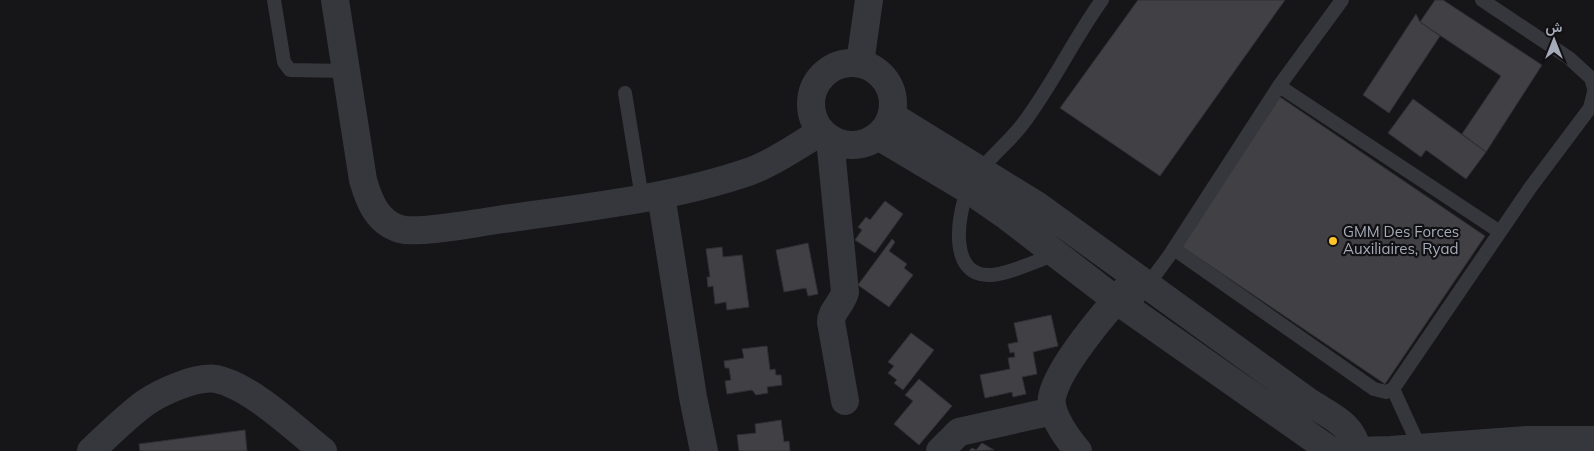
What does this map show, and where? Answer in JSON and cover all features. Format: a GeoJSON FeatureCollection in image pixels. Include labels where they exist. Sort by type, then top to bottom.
{"type":"FeatureCollection","features":[{"type":"Feature","properties":{"kind":"street"},"geometry":{"type":"LineString","coordinates":[[335,0],[364,180],[369,198],[378,216],[401,229],[423,229],[480,222],[651,197],[725,180],[754,170],[825,136]]}},
{"type":"Feature","properties":{"kind":"street"},"geometry":{"type":"LineString","coordinates":[[860,63],[869,0]]}},
{"type":"Feature","properties":{"kind":"street"},"geometry":{"type":"LineString","coordinates":[[825,136],[842,144],[854,146],[867,142],[885,126],[893,99],[887,83],[876,70],[860,63],[839,64],[822,75],[811,93],[811,114],[825,136],[845,292],[843,301],[831,316],[845,401]]}},
{"type":"Feature","properties":{"kind":"street"},"geometry":{"type":"LineString","coordinates":[[885,126],[974,180],[1038,206],[1350,430],[1356,440],[1356,451],[1422,450],[1467,444],[1526,440],[1594,440]]}},
{"type":"Feature","properties":{"kind":"street"},"geometry":{"type":"LineString","coordinates":[[974,180],[1006,215],[1122,305],[1331,451]]}},
{"type":"Feature","properties":{"kind":"street"},"geometry":{"type":"LineString","coordinates":[[651,197],[704,451]]}},
{"type":"Feature","properties":{"kind":"street"},"geometry":{"type":"LineString","coordinates":[[1078,451],[1064,432],[1053,411],[1052,397],[1064,367],[1142,281]]}},
{"type":"Feature","properties":{"kind":"street"},"geometry":{"type":"LineString","coordinates":[[91,451],[145,403],[171,389],[195,380],[216,379],[242,390],[274,411],[323,451]]}},
{"type":"Feature","properties":{"kind":"street"},"geometry":{"type":"LineString","coordinates":[[940,451],[959,432],[1053,411]]}},
{"type":"Feature","properties":{"kind":"street"},"geometry":{"type":"LineString","coordinates":[[1585,451],[1594,444]]}},
{"type":"Feature","properties":{"kind":"lane"},"geometry":{"type":"LineString","coordinates":[[274,0],[284,62],[290,70],[346,71]]}},
{"type":"Feature","properties":{"kind":"lane"},"geometry":{"type":"LineString","coordinates":[[1056,254],[991,275],[973,272],[966,266],[960,250],[958,224],[974,180],[1022,125],[1102,0]]}},
{"type":"Feature","properties":{"kind":"lane"},"geometry":{"type":"LineString","coordinates":[[1142,281],[1174,249],[1280,86],[1342,0]]}},
{"type":"Feature","properties":{"kind":"lane"},"geometry":{"type":"LineString","coordinates":[[1482,0],[1570,58],[1591,78],[1594,88]]}},
{"type":"Feature","properties":{"kind":"lane"},"geometry":{"type":"LineString","coordinates":[[1280,86],[1500,232]]}},
{"type":"Feature","properties":{"kind":"lane"},"geometry":{"type":"LineString","coordinates":[[1174,249],[1374,389],[1386,392],[1393,389],[1530,188],[1590,108],[1594,92]]}},
{"type":"Feature","properties":{"kind":"lane"},"geometry":{"type":"LineString","coordinates":[[625,93],[651,197]]}},
{"type":"Feature","properties":{"kind":"lane"},"geometry":{"type":"LineString","coordinates":[[1393,389],[1422,450]]}},
{"type":"Feature","properties":{"kind":"building"},"geometry":{"type":"Polygon","coordinates":[[[1138,0],[1285,0],[1160,176],[1060,108],[1138,0]]]}},
{"type":"Feature","properties":{"kind":"building"},"geometry":{"type":"Polygon","coordinates":[[[1435,0],[1443,0],[1542,65],[1486,152],[1462,134],[1501,76],[1420,22],[1435,0]]]}},
{"type":"Feature","properties":{"kind":"building"},"geometry":{"type":"Polygon","coordinates":[[[1416,14],[1420,22],[1440,36],[1389,113],[1363,95],[1416,14]]]}},
{"type":"Feature","properties":{"kind":"building","name":"GMM Des Forces Auxiliaires, Ryad"},"geometry":{"type":"Polygon","coordinates":[[[1280,97],[1485,236],[1385,384],[1181,246],[1280,97]]]}},
{"type":"Feature","properties":{"kind":"building"},"geometry":{"type":"Polygon","coordinates":[[[1413,99],[1486,152],[1466,179],[1426,150],[1421,157],[1388,133],[1413,99]]]}},
{"type":"Feature","properties":{"kind":"building"},"geometry":{"type":"Polygon","coordinates":[[[885,201],[903,214],[875,253],[855,240],[862,230],[858,227],[866,217],[870,220],[885,201]]]}},
{"type":"Feature","properties":{"kind":"building"},"geometry":{"type":"Polygon","coordinates":[[[892,239],[895,242],[889,251],[907,264],[904,268],[913,275],[889,307],[858,285],[892,239]]]}},
{"type":"Feature","properties":{"kind":"building"},"geometry":{"type":"Polygon","coordinates":[[[808,243],[818,294],[808,296],[806,288],[784,292],[776,250],[808,243]]]}},
{"type":"Feature","properties":{"kind":"building"},"geometry":{"type":"Polygon","coordinates":[[[722,247],[723,257],[742,255],[749,307],[727,310],[726,302],[715,304],[713,286],[708,287],[707,277],[710,277],[706,249],[722,247]]]}},
{"type":"Feature","properties":{"kind":"building"},"geometry":{"type":"Polygon","coordinates":[[[1051,315],[1058,346],[1033,352],[1037,374],[1022,377],[1026,394],[1013,397],[1012,392],[985,398],[980,375],[1010,369],[1008,358],[1015,357],[1014,352],[1010,353],[1008,344],[1018,342],[1014,323],[1051,315]]]}},
{"type":"Feature","properties":{"kind":"building"},"geometry":{"type":"Polygon","coordinates":[[[911,333],[934,350],[903,390],[894,383],[897,380],[888,373],[894,366],[888,362],[911,333]]]}},
{"type":"Feature","properties":{"kind":"building"},"geometry":{"type":"Polygon","coordinates":[[[767,346],[770,370],[775,369],[776,375],[781,375],[782,385],[767,387],[768,393],[756,395],[752,390],[727,394],[725,381],[731,380],[729,368],[725,368],[724,361],[744,358],[742,349],[767,346]]]}},
{"type":"Feature","properties":{"kind":"building"},"geometry":{"type":"Polygon","coordinates":[[[919,379],[952,406],[919,445],[894,424],[913,401],[905,395],[919,379]]]}},
{"type":"Feature","properties":{"kind":"building"},"geometry":{"type":"Polygon","coordinates":[[[781,420],[784,442],[789,441],[790,451],[739,451],[737,435],[756,433],[755,424],[781,420]]]}},
{"type":"Feature","properties":{"kind":"building"},"geometry":{"type":"Polygon","coordinates":[[[245,430],[247,451],[140,451],[139,444],[245,430]]]}},
{"type":"Feature","properties":{"kind":"building"},"geometry":{"type":"Polygon","coordinates":[[[982,443],[994,450],[969,451],[972,448],[976,450],[982,443]]]}},
{"type":"Feature","properties":{"kind":"place","name":"GMM Des Forces Auxiliaires, Ryad"},"geometry":{"type":"Point","coordinates":[1333,241]}}]}
